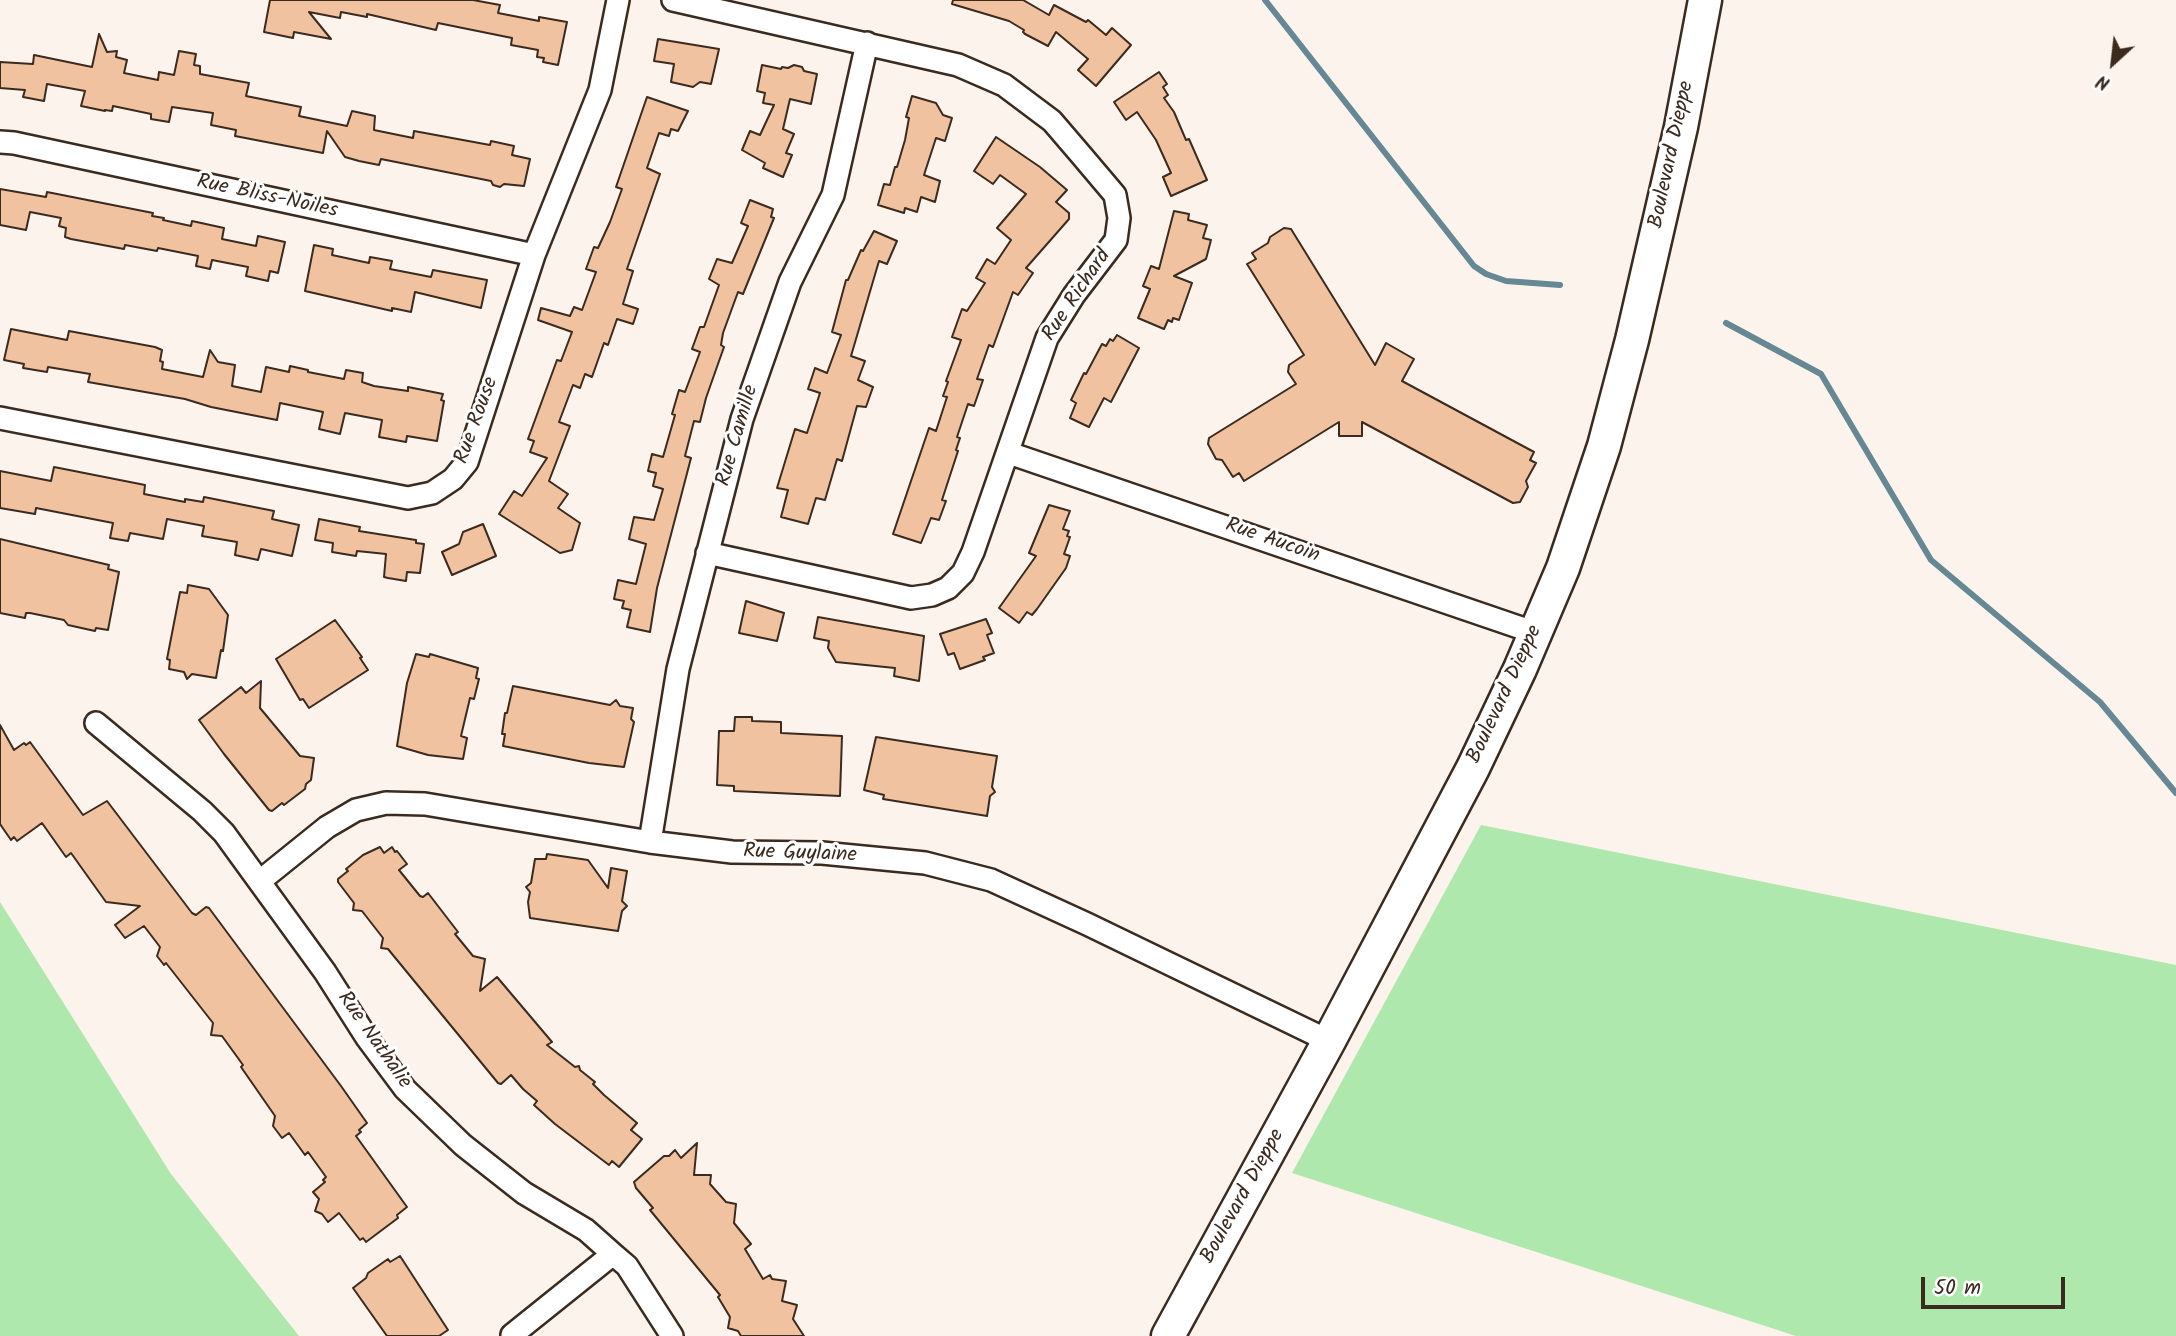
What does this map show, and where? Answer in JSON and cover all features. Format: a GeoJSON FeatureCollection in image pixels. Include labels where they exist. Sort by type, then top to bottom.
{"type":"FeatureCollection","features":[{"type":"Feature","properties":{"kind":"main road","name":"Boulevard Dieppe"},"geometry":{"type":"LineString","coordinates":[[1168,1336],[1329,1041],[1473,768],[1563,568],[1604,446],[1632,340],[1681,127],[1705,0]]}},
{"type":"Feature","properties":{"kind":"street","name":"Rue Rouse"},"geometry":{"type":"LineString","coordinates":[[0,418],[408,498],[432,493],[453,480],[467,462],[534,255],[600,90],[618,0]]}},
{"type":"Feature","properties":{"kind":"street","name":"Rue Richard"},"geometry":{"type":"LineString","coordinates":[[673,0],[958,65],[1004,85],[1052,121],[1115,195],[1119,218],[1116,240],[1074,295],[1047,338],[973,552],[963,573],[948,588],[932,595],[911,598],[707,554]]}},
{"type":"Feature","properties":{"kind":"street","name":"Rue Camille"},"geometry":{"type":"LineString","coordinates":[[650,842],[678,669],[742,419],[786,294],[833,195],[867,43]]}},
{"type":"Feature","properties":{"kind":"street","name":"Rue Bliss-Noiles"},"geometry":{"type":"LineString","coordinates":[[0,142],[534,255]]}},
{"type":"Feature","properties":{"kind":"street","name":"Rue Aucoin"},"geometry":{"type":"LineString","coordinates":[[1009,453],[1536,633]]}},
{"type":"Feature","properties":{"kind":"street","name":"Rue Nathalie"},"geometry":{"type":"LineString","coordinates":[[96,723],[214,822],[260,881],[405,1089],[463,1145],[524,1193],[586,1230],[627,1266],[672,1336]]}},
{"type":"Feature","properties":{"kind":"street","name":"Rue Guylaine"},"geometry":{"type":"LineString","coordinates":[[260,881],[327,827],[356,810],[386,803],[425,804],[650,842],[732,852],[822,853],[925,863],[991,880],[1329,1041]]}},
{"type":"Feature","properties":{"kind":"street"},"geometry":{"type":"LineString","coordinates":[[512,1335],[613,1254]]}},
{"type":"Feature","properties":{"kind":"green space"},"geometry":{"type":"Polygon","coordinates":[[[1481,825],[2176,965],[2176,1336],[1796,1336],[1292,1173],[1481,825]]]}},
{"type":"Feature","properties":{"kind":"green space"},"geometry":{"type":"Polygon","coordinates":[[[0,902],[171,1174],[299,1336],[0,1336],[0,902]]]}},
{"type":"Feature","properties":{"kind":"building"},"geometry":{"type":"Polygon","coordinates":[[[270,0],[473,0],[500,5],[498,13],[539,21],[539,17],[567,22],[558,65],[543,62],[544,58],[537,57],[538,50],[511,45],[512,38],[438,23],[436,30],[367,14],[367,17],[341,12],[340,18],[309,12],[331,39],[294,32],[293,38],[264,32],[270,0]]]}},
{"type":"Feature","properties":{"kind":"building"},"geometry":{"type":"Polygon","coordinates":[[[953,0],[1023,0],[1049,15],[1054,5],[1086,22],[1088,20],[1106,35],[1112,28],[1131,45],[1096,86],[1078,70],[1088,59],[1056,32],[1048,46],[1025,34],[1024,30],[1009,21],[952,4],[953,0]]]}},
{"type":"Feature","properties":{"kind":"building"},"geometry":{"type":"Polygon","coordinates":[[[99,34],[107,52],[117,51],[116,57],[127,60],[124,73],[158,80],[159,72],[174,75],[179,51],[196,54],[194,65],[200,66],[200,74],[249,83],[246,96],[301,107],[299,116],[347,126],[352,111],[375,116],[374,130],[413,138],[414,131],[490,145],[491,141],[514,146],[512,155],[530,159],[524,186],[504,184],[500,187],[493,185],[491,181],[381,159],[379,165],[359,161],[345,157],[327,131],[323,153],[235,136],[236,130],[211,125],[213,113],[172,107],[169,122],[151,119],[151,114],[113,106],[112,111],[105,111],[81,106],[85,91],[47,84],[44,101],[23,97],[25,90],[0,88],[0,62],[33,64],[34,55],[92,67],[99,34]]]}},
{"type":"Feature","properties":{"kind":"building"},"geometry":{"type":"Polygon","coordinates":[[[658,39],[719,49],[711,84],[700,82],[693,87],[671,82],[674,64],[654,61],[658,39]]]}},
{"type":"Feature","properties":{"kind":"building"},"geometry":{"type":"Polygon","coordinates":[[[762,65],[781,69],[794,65],[817,74],[811,104],[790,99],[783,129],[794,134],[786,153],[792,155],[783,177],[763,168],[765,163],[742,150],[750,131],[760,135],[774,105],[763,103],[765,93],[757,91],[762,65]]]}},
{"type":"Feature","properties":{"kind":"building"},"geometry":{"type":"Polygon","coordinates":[[[1159,72],[1167,84],[1163,87],[1168,95],[1164,98],[1174,112],[1186,140],[1189,139],[1207,180],[1171,196],[1163,177],[1171,173],[1156,140],[1137,112],[1126,120],[1114,102],[1159,72]]]}},
{"type":"Feature","properties":{"kind":"building"},"geometry":{"type":"Polygon","coordinates":[[[912,96],[936,103],[943,115],[952,118],[945,141],[936,138],[924,175],[940,181],[935,202],[921,197],[917,212],[905,208],[904,213],[878,205],[884,184],[890,185],[897,167],[905,140],[909,118],[906,117],[912,96]]]}},
{"type":"Feature","properties":{"kind":"building"},"geometry":{"type":"Polygon","coordinates":[[[647,97],[688,111],[678,131],[671,129],[669,136],[659,133],[647,168],[660,174],[627,269],[633,271],[623,304],[638,309],[633,324],[617,319],[608,345],[604,343],[592,377],[585,374],[580,388],[573,385],[559,422],[570,426],[549,481],[568,494],[558,508],[580,523],[572,550],[560,553],[499,514],[514,491],[522,496],[547,458],[530,452],[534,441],[528,439],[557,360],[561,361],[572,332],[538,320],[541,308],[570,316],[574,307],[582,310],[596,272],[586,269],[594,247],[598,248],[610,222],[622,189],[616,187],[647,97]]]}},
{"type":"Feature","properties":{"kind":"building"},"geometry":{"type":"Polygon","coordinates":[[[996,137],[1040,167],[1067,190],[1056,202],[1069,213],[1069,219],[1026,268],[1033,273],[1018,295],[1013,292],[993,347],[989,345],[977,379],[983,380],[974,406],[968,404],[957,437],[960,438],[956,450],[958,451],[942,500],[946,501],[939,520],[931,518],[921,543],[893,534],[929,428],[936,431],[947,397],[943,396],[948,382],[946,381],[961,340],[952,337],[962,309],[967,311],[985,283],[976,278],[987,259],[995,264],[1011,240],[997,228],[1026,194],[1000,175],[993,184],[974,171],[996,137]]]}},
{"type":"Feature","properties":{"kind":"building"},"geometry":{"type":"Polygon","coordinates":[[[0,189],[46,197],[47,192],[153,213],[152,216],[164,218],[163,220],[191,226],[192,221],[224,228],[222,239],[256,246],[258,236],[285,242],[278,273],[270,271],[268,281],[246,276],[248,267],[212,260],[210,269],[196,266],[198,256],[158,248],[157,251],[125,245],[124,249],[71,239],[65,237],[66,228],[59,226],[61,218],[30,212],[26,230],[0,225],[0,189]]]}},
{"type":"Feature","properties":{"kind":"building"},"geometry":{"type":"Polygon","coordinates":[[[750,200],[773,209],[771,217],[774,218],[743,294],[738,292],[723,333],[721,345],[724,347],[700,422],[694,421],[685,456],[691,458],[657,588],[650,632],[627,627],[631,610],[622,608],[624,601],[614,599],[618,580],[636,584],[646,544],[629,539],[634,517],[654,520],[663,489],[653,486],[656,473],[648,471],[652,454],[663,457],[679,390],[685,392],[700,352],[692,349],[700,327],[704,327],[719,285],[709,279],[717,259],[732,263],[748,226],[741,223],[750,200]]]}},
{"type":"Feature","properties":{"kind":"building"},"geometry":{"type":"Polygon","coordinates":[[[1174,211],[1189,214],[1188,220],[1207,225],[1203,238],[1211,240],[1206,259],[1174,276],[1192,283],[1179,320],[1168,320],[1164,329],[1138,318],[1150,289],[1143,286],[1151,266],[1159,269],[1174,211]]]}},
{"type":"Feature","properties":{"kind":"building"},"geometry":{"type":"Polygon","coordinates":[[[1284,228],[1291,229],[1375,365],[1386,343],[1414,359],[1402,381],[1534,452],[1530,460],[1536,463],[1526,481],[1528,487],[1520,502],[1513,503],[1362,422],[1362,436],[1339,436],[1339,422],[1244,481],[1239,473],[1233,477],[1222,460],[1216,459],[1208,444],[1209,438],[1296,384],[1288,372],[1289,365],[1304,355],[1247,264],[1256,259],[1252,253],[1284,228]]]}},
{"type":"Feature","properties":{"kind":"building"},"geometry":{"type":"Polygon","coordinates":[[[874,231],[897,241],[887,264],[879,261],[851,356],[865,361],[858,380],[873,387],[866,407],[857,406],[842,461],[837,459],[825,500],[816,498],[808,524],[781,517],[788,490],[777,488],[795,429],[807,433],[820,393],[808,389],[815,368],[827,373],[841,335],[832,332],[846,280],[874,231]]]}},
{"type":"Feature","properties":{"kind":"building"},"geometry":{"type":"Polygon","coordinates":[[[314,245],[333,249],[332,255],[369,263],[370,257],[392,261],[390,269],[431,277],[433,270],[487,280],[481,308],[415,292],[411,312],[392,308],[392,311],[305,291],[314,245]]]}},
{"type":"Feature","properties":{"kind":"building"},"geometry":{"type":"Polygon","coordinates":[[[11,329],[67,340],[69,331],[155,347],[162,350],[162,369],[203,377],[210,350],[218,362],[235,365],[232,386],[261,392],[266,367],[289,372],[290,366],[344,379],[346,370],[363,373],[362,382],[374,386],[408,391],[408,387],[443,394],[437,441],[407,436],[406,442],[379,437],[382,420],[345,413],[340,434],[319,429],[323,412],[280,403],[277,420],[185,399],[88,382],[90,374],[48,367],[47,372],[23,368],[24,364],[4,360],[11,329]]]}},
{"type":"Feature","properties":{"kind":"building"},"geometry":{"type":"Polygon","coordinates":[[[1117,335],[1139,348],[1111,402],[1104,398],[1089,427],[1070,418],[1076,403],[1071,400],[1102,344],[1106,346],[1110,339],[1113,341],[1117,335]]]}},
{"type":"Feature","properties":{"kind":"building"},"geometry":{"type":"Polygon","coordinates":[[[54,467],[145,485],[144,494],[185,502],[185,499],[203,502],[204,497],[274,511],[272,519],[299,525],[292,556],[261,549],[258,560],[235,555],[237,542],[202,536],[204,526],[167,519],[163,539],[130,533],[128,541],[110,538],[113,523],[36,508],[35,514],[0,508],[0,471],[51,481],[54,467]]]}},
{"type":"Feature","properties":{"kind":"building"},"geometry":{"type":"Polygon","coordinates":[[[1049,505],[1070,511],[1063,529],[1069,531],[1067,536],[1070,537],[1064,554],[1070,556],[1066,568],[1037,609],[1032,615],[1027,612],[1019,623],[999,608],[1036,556],[1029,553],[1049,505]]]}},
{"type":"Feature","properties":{"kind":"building"},"geometry":{"type":"Polygon","coordinates":[[[319,519],[360,527],[359,531],[416,540],[416,543],[424,544],[420,573],[407,572],[406,581],[388,578],[384,577],[386,554],[357,551],[356,556],[332,552],[333,543],[315,540],[319,519]]]}},
{"type":"Feature","properties":{"kind":"building"},"geometry":{"type":"Polygon","coordinates":[[[483,524],[496,556],[452,575],[442,552],[459,544],[463,532],[483,524]]]}},
{"type":"Feature","properties":{"kind":"building"},"geometry":{"type":"Polygon","coordinates":[[[0,539],[109,565],[108,569],[119,572],[108,630],[96,628],[95,631],[68,625],[64,620],[30,613],[26,613],[25,618],[0,613],[0,539]]]}},
{"type":"Feature","properties":{"kind":"building"},"geometry":{"type":"Polygon","coordinates":[[[188,585],[209,589],[228,615],[216,678],[192,674],[187,679],[184,672],[169,669],[170,660],[167,659],[180,592],[187,593],[188,585]]]}},
{"type":"Feature","properties":{"kind":"building"},"geometry":{"type":"Polygon","coordinates":[[[746,601],[784,613],[777,641],[739,633],[746,601]]]}},
{"type":"Feature","properties":{"kind":"building"},"geometry":{"type":"Polygon","coordinates":[[[818,617],[924,636],[919,681],[894,676],[895,668],[836,662],[828,648],[829,641],[814,638],[818,617]]]}},
{"type":"Feature","properties":{"kind":"building"},"geometry":{"type":"Polygon","coordinates":[[[986,619],[992,633],[987,635],[994,653],[983,657],[985,660],[960,669],[954,653],[948,655],[940,634],[986,619]]]}},
{"type":"Feature","properties":{"kind":"building"},"geometry":{"type":"Polygon","coordinates":[[[335,620],[362,657],[360,658],[368,670],[309,708],[303,699],[300,700],[276,659],[335,620]]]}},
{"type":"Feature","properties":{"kind":"building"},"geometry":{"type":"Polygon","coordinates":[[[416,654],[429,657],[430,654],[478,668],[476,678],[479,679],[474,699],[470,698],[461,736],[467,738],[463,759],[428,755],[397,746],[407,683],[416,654]]]}},
{"type":"Feature","properties":{"kind":"building"},"geometry":{"type":"Polygon","coordinates":[[[261,681],[260,708],[300,756],[314,758],[311,780],[305,789],[272,811],[199,720],[241,687],[246,693],[261,681]]]}},
{"type":"Feature","properties":{"kind":"building"},"geometry":{"type":"Polygon","coordinates":[[[513,686],[610,705],[616,700],[620,706],[633,708],[631,719],[634,722],[624,767],[503,746],[505,713],[513,686]]]}},
{"type":"Feature","properties":{"kind":"building"},"geometry":{"type":"Polygon","coordinates":[[[735,717],[752,717],[752,721],[781,722],[781,733],[842,736],[840,796],[734,791],[734,786],[717,785],[719,731],[734,731],[735,717]]]}},
{"type":"Feature","properties":{"kind":"building"},"geometry":{"type":"Polygon","coordinates":[[[0,725],[14,750],[30,742],[83,815],[107,801],[192,913],[196,915],[206,907],[209,908],[367,1123],[356,1136],[407,1207],[397,1215],[398,1218],[366,1242],[363,1238],[360,1240],[339,1213],[328,1222],[322,1214],[315,1211],[319,1199],[313,1192],[325,1182],[323,1180],[326,1177],[308,1152],[305,1155],[289,1133],[282,1138],[273,1126],[275,1116],[241,1067],[243,1065],[222,1036],[211,1035],[213,1023],[166,963],[164,965],[157,956],[160,947],[144,926],[125,938],[115,925],[140,906],[106,902],[71,853],[66,857],[42,823],[17,841],[14,837],[11,840],[0,824],[0,725]]]}},
{"type":"Feature","properties":{"kind":"building"},"geometry":{"type":"Polygon","coordinates":[[[876,737],[997,756],[992,787],[995,792],[990,796],[987,816],[883,799],[884,795],[864,790],[876,737]]]}},
{"type":"Feature","properties":{"kind":"building"},"geometry":{"type":"Polygon","coordinates":[[[380,847],[384,853],[392,847],[397,851],[407,864],[399,870],[420,896],[428,893],[473,956],[485,959],[480,991],[497,977],[552,1042],[547,1045],[575,1067],[579,1066],[604,1095],[637,1123],[631,1130],[642,1139],[619,1167],[612,1161],[609,1165],[555,1124],[534,1105],[537,1101],[511,1075],[501,1084],[498,1083],[388,949],[381,948],[383,938],[362,911],[353,910],[354,903],[338,882],[348,871],[346,869],[363,855],[380,847]]]}},
{"type":"Feature","properties":{"kind":"building"},"geometry":{"type":"Polygon","coordinates":[[[547,854],[588,860],[608,888],[611,868],[627,871],[622,901],[627,906],[622,911],[618,931],[530,918],[530,892],[526,887],[531,883],[535,859],[546,859],[547,854]]]}},
{"type":"Feature","properties":{"kind":"building"},"geometry":{"type":"Polygon","coordinates":[[[697,1143],[694,1175],[711,1175],[710,1184],[726,1202],[736,1204],[734,1223],[751,1244],[745,1249],[763,1279],[770,1275],[772,1279],[786,1281],[782,1301],[797,1305],[793,1319],[804,1336],[741,1336],[738,1331],[728,1328],[730,1317],[718,1297],[720,1295],[650,1210],[653,1208],[636,1188],[634,1182],[664,1156],[669,1156],[675,1150],[681,1158],[697,1143]]]}},
{"type":"Feature","properties":{"kind":"building"},"geometry":{"type":"Polygon","coordinates":[[[400,1256],[448,1330],[439,1336],[387,1336],[353,1288],[388,1259],[390,1262],[400,1256]]]}},
{"type":"Feature","properties":{"kind":"waterway"},"geometry":{"type":"LineString","coordinates":[[1265,0],[1474,266],[1486,274],[1506,281],[1560,285]]}},
{"type":"Feature","properties":{"kind":"waterway"},"geometry":{"type":"LineString","coordinates":[[1726,323],[1821,374],[1931,560],[2100,702],[2176,793]]}}]}
